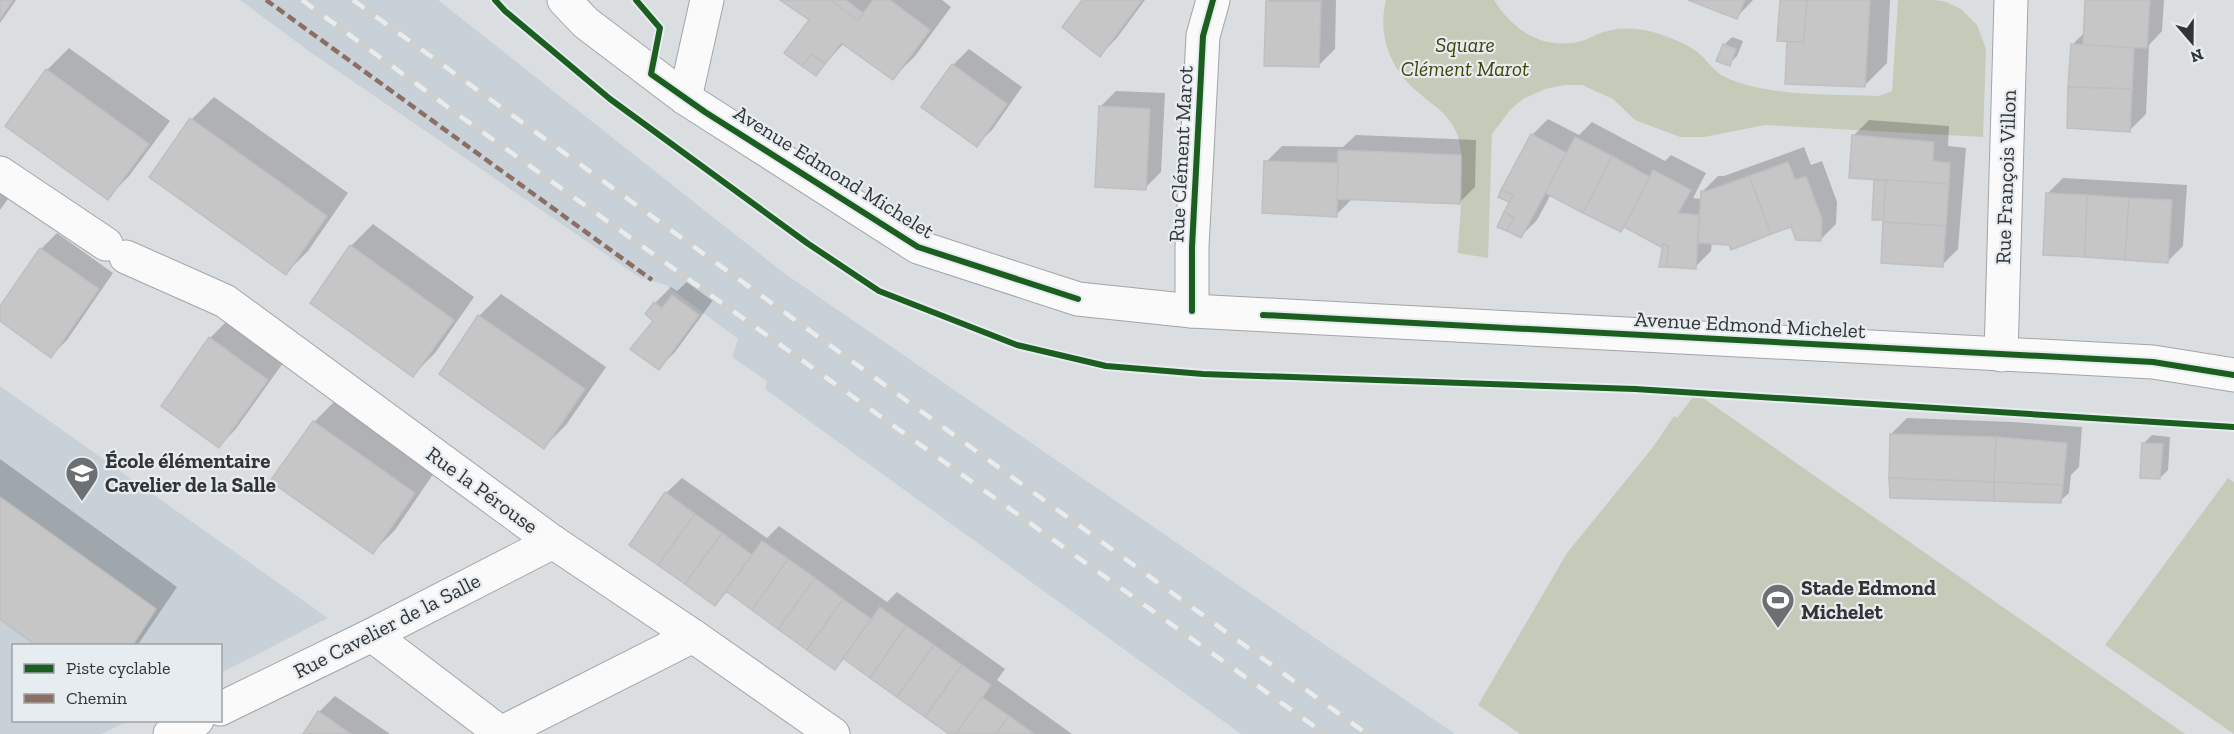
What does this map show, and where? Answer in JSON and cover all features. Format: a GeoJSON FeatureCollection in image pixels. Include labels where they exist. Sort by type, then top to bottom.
{"type":"FeatureCollection","features":[{"type":"Feature","properties":{"kind":"street","name":"Avenue Edmond Michelet"},"geometry":{"type":"LineString","coordinates":[[564,0],[586,23],[685,98],[918,247],[1078,299],[1192,311],[2153,362],[2234,375]]}},
{"type":"Feature","properties":{"kind":"street"},"geometry":{"type":"LineString","coordinates":[[685,98],[707,0]]}},
{"type":"Feature","properties":{"kind":"street","name":"Rue Clément Marot"},"geometry":{"type":"LineString","coordinates":[[1192,311],[1192,247],[1203,36],[1213,0]]}},
{"type":"Feature","properties":{"kind":"street","name":"Rue François Villon"},"geometry":{"type":"LineString","coordinates":[[2001,355],[2011,0]]}},
{"type":"Feature","properties":{"kind":"street","name":"Rue la Pérouse"},"geometry":{"type":"LineString","coordinates":[[0,173],[116,251],[225,301],[553,542],[833,734]]}},
{"type":"Feature","properties":{"kind":"street","name":"Rue Cavelier de la Salle"},"geometry":{"type":"LineString","coordinates":[[222,708],[372,635],[553,542]]}},
{"type":"Feature","properties":{"kind":"street"},"geometry":{"type":"LineString","coordinates":[[372,635],[502,733],[693,636]]}},
{"type":"Feature","properties":{"kind":"street"},"geometry":{"type":"LineString","coordinates":[[170,734],[193,722]]}},
{"type":"Feature","properties":{"kind":"shaded area"},"geometry":{"type":"Polygon","coordinates":[[[240,0],[438,0],[784,273],[1455,734],[1241,734],[765,389],[767,381],[732,357],[738,339],[666,285],[639,277],[310,52],[240,0]]]}},
{"type":"Feature","properties":{"kind":"shaded area","name":"École élémentaire Cavelier de la Salle"},"geometry":{"type":"Polygon","coordinates":[[[0,386],[328,618],[222,672],[222,644],[12,644],[12,722],[126,722],[101,734],[0,734],[0,386]]]}},
{"type":"Feature","properties":{"kind":"green space","name":"Square Clément Marot"},"geometry":{"type":"Polygon","coordinates":[[[1386,0],[1494,0],[1519,28],[1540,40],[1552,43],[1582,41],[1613,30],[1642,30],[1685,44],[1722,75],[1742,83],[1760,88],[1800,93],[1879,96],[1892,91],[1898,0],[1946,2],[1961,9],[1977,25],[1986,49],[1983,137],[1765,125],[1704,137],[1680,137],[1635,120],[1613,99],[1582,85],[1564,85],[1545,89],[1523,99],[1511,109],[1492,134],[1488,258],[1458,253],[1462,158],[1457,134],[1446,116],[1410,85],[1394,64],[1383,27],[1386,0]]]}},
{"type":"Feature","properties":{"kind":"green space","name":"Stade Edmond Michelet"},"geometry":{"type":"Polygon","coordinates":[[[1696,393],[2185,734],[1520,734],[1478,705],[1567,553],[1653,447],[1674,416],[1677,418],[1696,393]]]}},
{"type":"Feature","properties":{"kind":"green space"},"geometry":{"type":"Polygon","coordinates":[[[2228,478],[2234,482],[2234,734],[2105,645],[2228,478]]]}},
{"type":"Feature","properties":{"kind":"building"},"geometry":{"type":"Polygon","coordinates":[[[0,0],[13,0],[0,19],[0,0]]]}},
{"type":"Feature","properties":{"kind":"building"},"geometry":{"type":"Polygon","coordinates":[[[780,0],[830,0],[858,20],[873,0],[890,0],[930,30],[893,80],[841,43],[825,64],[812,54],[802,66],[784,53],[809,20],[780,0]]]}},
{"type":"Feature","properties":{"kind":"building"},"geometry":{"type":"Polygon","coordinates":[[[830,0],[846,0],[863,13],[858,20],[830,0]]]}},
{"type":"Feature","properties":{"kind":"building"},"geometry":{"type":"Polygon","coordinates":[[[1082,0],[1142,0],[1100,57],[1062,27],[1082,0]]]}},
{"type":"Feature","properties":{"kind":"building"},"geometry":{"type":"Polygon","coordinates":[[[1688,0],[1745,0],[1737,19],[1688,0]]]}},
{"type":"Feature","properties":{"kind":"building"},"geometry":{"type":"Polygon","coordinates":[[[1780,0],[1807,0],[1804,42],[1777,41],[1780,0]]]}},
{"type":"Feature","properties":{"kind":"building"},"geometry":{"type":"Polygon","coordinates":[[[1807,0],[1870,0],[1865,87],[1785,84],[1787,42],[1804,42],[1807,0]]]}},
{"type":"Feature","properties":{"kind":"building"},"geometry":{"type":"Polygon","coordinates":[[[2085,0],[2150,0],[2147,48],[2083,46],[2085,0]]]}},
{"type":"Feature","properties":{"kind":"building"},"geometry":{"type":"Polygon","coordinates":[[[1266,1],[1321,1],[1319,67],[1264,66],[1266,1]]]}},
{"type":"Feature","properties":{"kind":"building"},"geometry":{"type":"Polygon","coordinates":[[[1723,44],[1736,49],[1730,66],[1716,61],[1723,44]]]}},
{"type":"Feature","properties":{"kind":"building"},"geometry":{"type":"Polygon","coordinates":[[[2071,44],[2134,48],[2132,89],[2068,87],[2071,44]]]}},
{"type":"Feature","properties":{"kind":"building"},"geometry":{"type":"Polygon","coordinates":[[[812,54],[825,64],[816,76],[802,66],[812,54]]]}},
{"type":"Feature","properties":{"kind":"building"},"geometry":{"type":"Polygon","coordinates":[[[952,64],[1007,104],[977,147],[921,107],[952,64]]]}},
{"type":"Feature","properties":{"kind":"building"},"geometry":{"type":"Polygon","coordinates":[[[46,69],[149,144],[108,200],[5,126],[46,69]]]}},
{"type":"Feature","properties":{"kind":"building"},"geometry":{"type":"Polygon","coordinates":[[[2068,87],[2132,89],[2130,132],[2067,128],[2068,87]]]}},
{"type":"Feature","properties":{"kind":"building"},"geometry":{"type":"Polygon","coordinates":[[[1099,106],[1150,109],[1146,190],[1095,187],[1099,106]]]}},
{"type":"Feature","properties":{"kind":"building"},"geometry":{"type":"Polygon","coordinates":[[[190,118],[327,216],[286,275],[149,177],[190,118]]]}},
{"type":"Feature","properties":{"kind":"building"},"geometry":{"type":"Polygon","coordinates":[[[1531,134],[1567,153],[1521,238],[1507,231],[1514,218],[1504,212],[1513,195],[1501,190],[1531,134]]]}},
{"type":"Feature","properties":{"kind":"building"},"geometry":{"type":"Polygon","coordinates":[[[1852,135],[1934,142],[1933,161],[1950,163],[1949,184],[1849,178],[1852,135]]]}},
{"type":"Feature","properties":{"kind":"building"},"geometry":{"type":"Polygon","coordinates":[[[1575,137],[1612,156],[1583,213],[1545,193],[1575,137]]]}},
{"type":"Feature","properties":{"kind":"building"},"geometry":{"type":"Polygon","coordinates":[[[1338,150],[1461,155],[1460,204],[1337,199],[1338,150]]]}},
{"type":"Feature","properties":{"kind":"building"},"geometry":{"type":"Polygon","coordinates":[[[1612,156],[1650,177],[1621,232],[1583,213],[1612,156]]]}},
{"type":"Feature","properties":{"kind":"building"},"geometry":{"type":"Polygon","coordinates":[[[1264,161],[1338,163],[1337,217],[1262,213],[1264,161]]]}},
{"type":"Feature","properties":{"kind":"building"},"geometry":{"type":"Polygon","coordinates":[[[1788,162],[1795,180],[1806,176],[1822,219],[1821,241],[1796,240],[1791,227],[1771,234],[1749,176],[1788,162]]]}},
{"type":"Feature","properties":{"kind":"building"},"geometry":{"type":"Polygon","coordinates":[[[1653,170],[1691,190],[1678,213],[1699,215],[1696,269],[1667,267],[1668,246],[1663,244],[1661,247],[1624,227],[1653,170]]]}},
{"type":"Feature","properties":{"kind":"building"},"geometry":{"type":"Polygon","coordinates":[[[1749,176],[1771,234],[1731,250],[1729,245],[1698,243],[1701,191],[1749,176]]]}},
{"type":"Feature","properties":{"kind":"building"},"geometry":{"type":"Polygon","coordinates":[[[1874,180],[1886,180],[1884,220],[1872,220],[1874,180]]]}},
{"type":"Feature","properties":{"kind":"building"},"geometry":{"type":"Polygon","coordinates":[[[1886,180],[1949,184],[1946,226],[1883,222],[1886,180]]]}},
{"type":"Feature","properties":{"kind":"building"},"geometry":{"type":"Polygon","coordinates":[[[1501,190],[1513,195],[1509,202],[1498,197],[1501,190]]]}},
{"type":"Feature","properties":{"kind":"building"},"geometry":{"type":"Polygon","coordinates":[[[2046,193],[2087,195],[2085,257],[2043,255],[2046,193]]]}},
{"type":"Feature","properties":{"kind":"building"},"geometry":{"type":"Polygon","coordinates":[[[2087,195],[2129,198],[2125,260],[2085,257],[2087,195]]]}},
{"type":"Feature","properties":{"kind":"building"},"geometry":{"type":"Polygon","coordinates":[[[2129,198],[2172,200],[2168,263],[2125,260],[2129,198]]]}},
{"type":"Feature","properties":{"kind":"building"},"geometry":{"type":"Polygon","coordinates":[[[1504,212],[1514,218],[1507,231],[1497,227],[1504,212]]]}},
{"type":"Feature","properties":{"kind":"building"},"geometry":{"type":"Polygon","coordinates":[[[1883,222],[1946,226],[1943,267],[1881,263],[1883,222]]]}},
{"type":"Feature","properties":{"kind":"building"},"geometry":{"type":"Polygon","coordinates":[[[1663,244],[1668,246],[1667,267],[1659,267],[1663,244]]]}},
{"type":"Feature","properties":{"kind":"building"},"geometry":{"type":"Polygon","coordinates":[[[350,245],[454,320],[413,377],[310,303],[350,245]]]}},
{"type":"Feature","properties":{"kind":"building"},"geometry":{"type":"Polygon","coordinates":[[[40,248],[99,289],[51,358],[0,321],[0,306],[40,248]]]}},
{"type":"Feature","properties":{"kind":"building"},"geometry":{"type":"Polygon","coordinates":[[[672,295],[699,315],[659,370],[630,349],[653,321],[645,314],[654,302],[662,308],[672,295]]]}},
{"type":"Feature","properties":{"kind":"building"},"geometry":{"type":"Polygon","coordinates":[[[478,315],[585,389],[544,449],[439,374],[478,315]]]}},
{"type":"Feature","properties":{"kind":"building"},"geometry":{"type":"Polygon","coordinates":[[[209,337],[268,380],[219,448],[161,406],[209,337]]]}},
{"type":"Feature","properties":{"kind":"building"},"geometry":{"type":"Polygon","coordinates":[[[313,421],[415,493],[373,554],[270,481],[313,421]]]}},
{"type":"Feature","properties":{"kind":"building"},"geometry":{"type":"Polygon","coordinates":[[[1890,434],[1996,437],[1994,482],[1889,478],[1890,434]]]}},
{"type":"Feature","properties":{"kind":"building"},"geometry":{"type":"Polygon","coordinates":[[[1996,437],[2067,443],[2063,485],[1994,482],[1996,437]]]}},
{"type":"Feature","properties":{"kind":"building"},"geometry":{"type":"Polygon","coordinates":[[[2142,443],[2163,444],[2160,479],[2140,478],[2142,443]]]}},
{"type":"Feature","properties":{"kind":"building"},"geometry":{"type":"Polygon","coordinates":[[[1889,478],[1994,482],[1994,501],[1890,498],[1889,478]]]}},
{"type":"Feature","properties":{"kind":"building"},"geometry":{"type":"Polygon","coordinates":[[[1994,482],[2063,485],[2061,503],[1994,501],[1994,482]]]}},
{"type":"Feature","properties":{"kind":"building"},"geometry":{"type":"Polygon","coordinates":[[[665,492],[695,514],[658,565],[629,545],[665,492]]]}},
{"type":"Feature","properties":{"kind":"building"},"geometry":{"type":"Polygon","coordinates":[[[0,497],[156,609],[133,644],[34,644],[0,619],[0,497]]]}},
{"type":"Feature","properties":{"kind":"building"},"geometry":{"type":"Polygon","coordinates":[[[695,514],[722,533],[685,584],[658,565],[695,514]]]}},
{"type":"Feature","properties":{"kind":"building"},"geometry":{"type":"Polygon","coordinates":[[[722,533],[752,555],[715,606],[685,584],[722,533]]]}},
{"type":"Feature","properties":{"kind":"building"},"geometry":{"type":"Polygon","coordinates":[[[762,541],[788,559],[752,610],[726,591],[762,541]]]}},
{"type":"Feature","properties":{"kind":"building"},"geometry":{"type":"Polygon","coordinates":[[[788,559],[815,578],[778,629],[752,610],[788,559]]]}},
{"type":"Feature","properties":{"kind":"building"},"geometry":{"type":"Polygon","coordinates":[[[815,578],[843,599],[807,650],[778,629],[815,578]]]}},
{"type":"Feature","properties":{"kind":"building"},"geometry":{"type":"Polygon","coordinates":[[[843,599],[871,619],[835,670],[807,650],[843,599]]]}},
{"type":"Feature","properties":{"kind":"building"},"geometry":{"type":"Polygon","coordinates":[[[880,607],[906,626],[870,678],[843,658],[880,607]]]}},
{"type":"Feature","properties":{"kind":"building"},"geometry":{"type":"Polygon","coordinates":[[[906,626],[934,645],[897,697],[870,678],[906,626]]]}},
{"type":"Feature","properties":{"kind":"building"},"geometry":{"type":"Polygon","coordinates":[[[934,645],[962,665],[925,717],[897,697],[934,645]]]}},
{"type":"Feature","properties":{"kind":"building"},"geometry":{"type":"Polygon","coordinates":[[[962,665],[991,685],[956,734],[949,734],[925,717],[962,665]]]}},
{"type":"Feature","properties":{"kind":"building"},"geometry":{"type":"Polygon","coordinates":[[[982,697],[1009,716],[996,734],[956,734],[982,697]]]}},
{"type":"Feature","properties":{"kind":"building"},"geometry":{"type":"Polygon","coordinates":[[[318,711],[351,734],[303,734],[318,711]]]}},
{"type":"Feature","properties":{"kind":"building"},"geometry":{"type":"Polygon","coordinates":[[[1009,716],[1034,734],[996,734],[1009,716]]]}},
{"type":"Feature","properties":{"kind":"railway"},"geometry":{"type":"LineString","coordinates":[[302,0],[460,116],[1325,734]]}},
{"type":"Feature","properties":{"kind":"railway"},"geometry":{"type":"LineString","coordinates":[[353,0],[1367,734]]}},
{"type":"Feature","properties":{"kind":"marked path"},"geometry":{"type":"LineString","coordinates":[[266,0],[652,280]]}},
{"type":"Feature","properties":{"kind":"cycle path"},"geometry":{"type":"LineString","coordinates":[[495,0],[505,11],[610,99],[807,243],[879,291],[1017,345],[1106,366],[1203,374],[1635,389],[2234,427]]}},
{"type":"Feature","properties":{"kind":"cycle path"},"geometry":{"type":"LineString","coordinates":[[636,0],[660,28],[651,74],[705,112],[918,247],[1078,299]]}},
{"type":"Feature","properties":{"kind":"cycle path"},"geometry":{"type":"LineString","coordinates":[[1192,311],[1192,247],[1203,36],[1213,0]]}},
{"type":"Feature","properties":{"kind":"cycle path"},"geometry":{"type":"LineString","coordinates":[[1263,315],[2153,362],[2234,375]]}},
{"type":"Feature","properties":{"kind":"place","name":"École élémentaire Cavelier de la Salle"},"geometry":{"type":"Point","coordinates":[82,502]}},
{"type":"Feature","properties":{"kind":"place","name":"Stade Edmond Michelet"},"geometry":{"type":"Point","coordinates":[1778,629]}}]}
